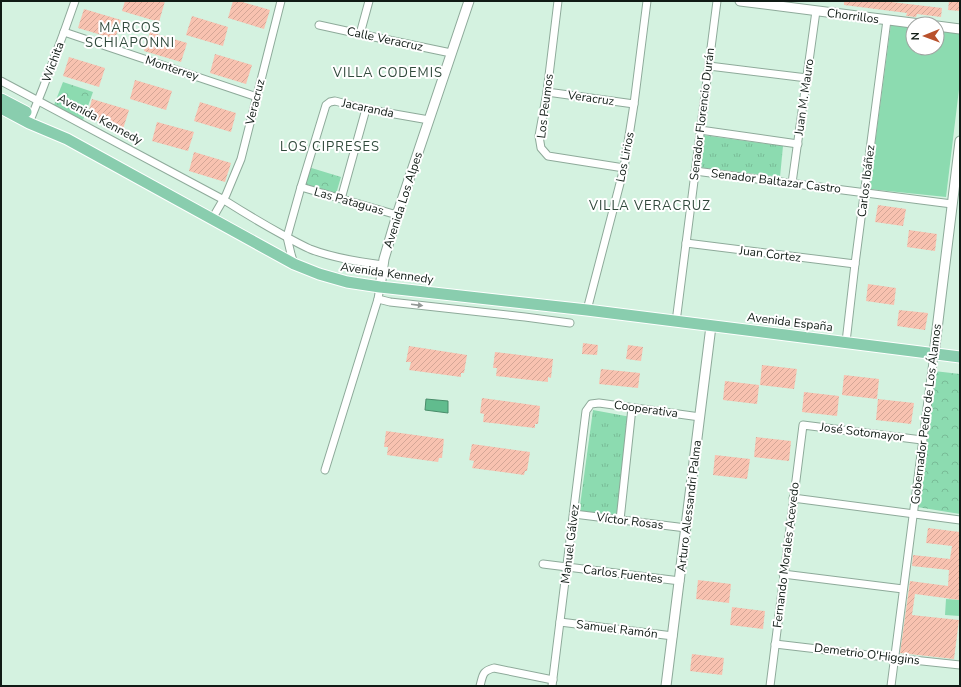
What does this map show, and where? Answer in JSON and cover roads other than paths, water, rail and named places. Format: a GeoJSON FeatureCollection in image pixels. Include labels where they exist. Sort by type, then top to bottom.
{"type":"FeatureCollection","features":[{"type":"Feature","properties":{"kind":"main road","name":"Avenida Kennedy"},"geometry":{"type":"LineString","coordinates":[[1,99],[30,119],[212,220],[294,264],[319,274],[347,282],[380,287],[617,314]]}},
{"type":"Feature","properties":{"kind":"main road","name":"Avenida Kennedy"},"geometry":{"type":"LineString","coordinates":[[1,108],[30,119]]}},
{"type":"Feature","properties":{"kind":"main road","name":"Avenida España"},"geometry":{"type":"LineString","coordinates":[[617,314],[960,357]]}},
{"type":"Feature","properties":{"kind":"street","name":"Wichita"},"geometry":{"type":"LineString","coordinates":[[30,119],[38,102],[74,1]]}},
{"type":"Feature","properties":{"kind":"street","name":"Veracruz"},"geometry":{"type":"LineString","coordinates":[[212,220],[224,200],[241,159],[281,1]]}},
{"type":"Feature","properties":{"kind":"street"},"geometry":{"type":"LineString","coordinates":[[360,34],[369,1]]}},
{"type":"Feature","properties":{"kind":"street","name":"Avenida Los Alpes"},"geometry":{"type":"LineString","coordinates":[[325,470],[378,300],[383,265],[398,215],[451,53],[470,1]]}},
{"type":"Feature","properties":{"kind":"street","name":"Los Peumos"},"geometry":{"type":"LineString","coordinates":[[558,1],[547,92],[539,136],[541,148],[548,156],[624,168]]}},
{"type":"Feature","properties":{"kind":"street","name":"Los Lirios"},"geometry":{"type":"LineString","coordinates":[[587,310],[624,168],[647,1]]}},
{"type":"Feature","properties":{"kind":"street","name":"Senador Florencio Durán"},"geometry":{"type":"LineString","coordinates":[[676,322],[717,1]]}},
{"type":"Feature","properties":{"kind":"street","name":"Chorrillos"},"geometry":{"type":"LineString","coordinates":[[740,1],[905,22]]}},
{"type":"Feature","properties":{"kind":"street","name":"Juan M. Mauro"},"geometry":{"type":"LineString","coordinates":[[792,183],[816,11]]}},
{"type":"Feature","properties":{"kind":"street","name":"Carlos Ibáñez"},"geometry":{"type":"LineString","coordinates":[[846,342],[887,20]]}},
{"type":"Feature","properties":{"kind":"street","name":"Calle Veracruz"},"geometry":{"type":"LineString","coordinates":[[319,25],[451,53]]}},
{"type":"Feature","properties":{"kind":"street"},"geometry":{"type":"LineString","coordinates":[[945,27],[960,29]]}},
{"type":"Feature","properties":{"kind":"street","name":"Monterrey"},"geometry":{"type":"LineString","coordinates":[[64,32],[257,97]]}},
{"type":"Feature","properties":{"kind":"street"},"geometry":{"type":"LineString","coordinates":[[709,66],[807,78]]}},
{"type":"Feature","properties":{"kind":"street","name":"Avenida Kennedy"},"geometry":{"type":"LineString","coordinates":[[1,81],[224,200],[310,249],[357,262],[383,265]]}},
{"type":"Feature","properties":{"kind":"street","name":"Veracruz"},"geometry":{"type":"LineString","coordinates":[[547,92],[634,104]]}},
{"type":"Feature","properties":{"kind":"street","name":"Jacaranda"},"geometry":{"type":"LineString","coordinates":[[288,237],[301,187],[326,105],[335,101],[366,109],[429,120]]}},
{"type":"Feature","properties":{"kind":"street"},"geometry":{"type":"LineString","coordinates":[[341,199],[366,109]]}},
{"type":"Feature","properties":{"kind":"street"},"geometry":{"type":"LineString","coordinates":[[700,130],[798,144]]}},
{"type":"Feature","properties":{"kind":"street","name":"Gobernador Pedro de Los Álamos"},"geometry":{"type":"LineString","coordinates":[[891,686],[952,204],[958,169],[960,141]]}},
{"type":"Feature","properties":{"kind":"street","name":"Senador Baltazar Castro"},"geometry":{"type":"LineString","coordinates":[[695,171],[952,204]]}},
{"type":"Feature","properties":{"kind":"street","name":"Las Pataguas"},"geometry":{"type":"LineString","coordinates":[[301,187],[398,215]]}},
{"type":"Feature","properties":{"kind":"street"},"geometry":{"type":"LineString","coordinates":[[288,237],[294,264]]}},
{"type":"Feature","properties":{"kind":"street","name":"Juan Cortez"},"geometry":{"type":"LineString","coordinates":[[686,243],[855,264]]}},
{"type":"Feature","properties":{"kind":"street"},"geometry":{"type":"LineString","coordinates":[[481,312],[482,298]]}},
{"type":"Feature","properties":{"kind":"street"},"geometry":{"type":"LineString","coordinates":[[378,300],[570,323]]}},
{"type":"Feature","properties":{"kind":"street"},"geometry":{"type":"LineString","coordinates":[[496,314],[498,300]]}},
{"type":"Feature","properties":{"kind":"street","name":"Arturo Alessandri Palma"},"geometry":{"type":"LineString","coordinates":[[666,686],[711,326]]}},
{"type":"Feature","properties":{"kind":"street","name":"Cooperativa"},"geometry":{"type":"LineString","coordinates":[[591,404],[599,403],[700,417]]}},
{"type":"Feature","properties":{"kind":"street","name":"Manuel Gálvez"},"geometry":{"type":"LineString","coordinates":[[553,683],[586,411],[591,404]]}},
{"type":"Feature","properties":{"kind":"street"},"geometry":{"type":"LineString","coordinates":[[620,520],[632,408]]}},
{"type":"Feature","properties":{"kind":"street","name":"José Sotomayor"},"geometry":{"type":"LineString","coordinates":[[803,425],[922,440]]}},
{"type":"Feature","properties":{"kind":"street","name":"Fernando Morales Acevedo"},"geometry":{"type":"LineString","coordinates":[[770,686],[803,425]]}},
{"type":"Feature","properties":{"kind":"street"},"geometry":{"type":"LineString","coordinates":[[793,498],[960,520]]}},
{"type":"Feature","properties":{"kind":"street","name":"Víctor Rosas"},"geometry":{"type":"LineString","coordinates":[[574,514],[686,528]]}},
{"type":"Feature","properties":{"kind":"street","name":"Carlos Fuentes"},"geometry":{"type":"LineString","coordinates":[[543,564],[680,581]]}},
{"type":"Feature","properties":{"kind":"street"},"geometry":{"type":"LineString","coordinates":[[783,574],[903,589]]}},
{"type":"Feature","properties":{"kind":"street","name":"Samuel Ramón"},"geometry":{"type":"LineString","coordinates":[[560,622],[673,636]]}},
{"type":"Feature","properties":{"kind":"street","name":"Demetrio O'Higgins"},"geometry":{"type":"LineString","coordinates":[[775,644],[960,665]]}},
{"type":"Feature","properties":{"kind":"street"},"geometry":{"type":"LineString","coordinates":[[480,686],[483,675],[487,670],[494,668],[553,683]]}},
{"type":"Feature","properties":{"kind":"district","name":"MARCOS SCHIAPONNI"},"geometry":{"type":"Point","coordinates":[130,34]}},
{"type":"Feature","properties":{"kind":"district","name":"VILLA CODEMIS"},"geometry":{"type":"Point","coordinates":[388,72]}},
{"type":"Feature","properties":{"kind":"district","name":"LOS CIPRESES"},"geometry":{"type":"Point","coordinates":[330,146]}},
{"type":"Feature","properties":{"kind":"district","name":"VILLA VERACRUZ"},"geometry":{"type":"Point","coordinates":[650,205]}}]}
